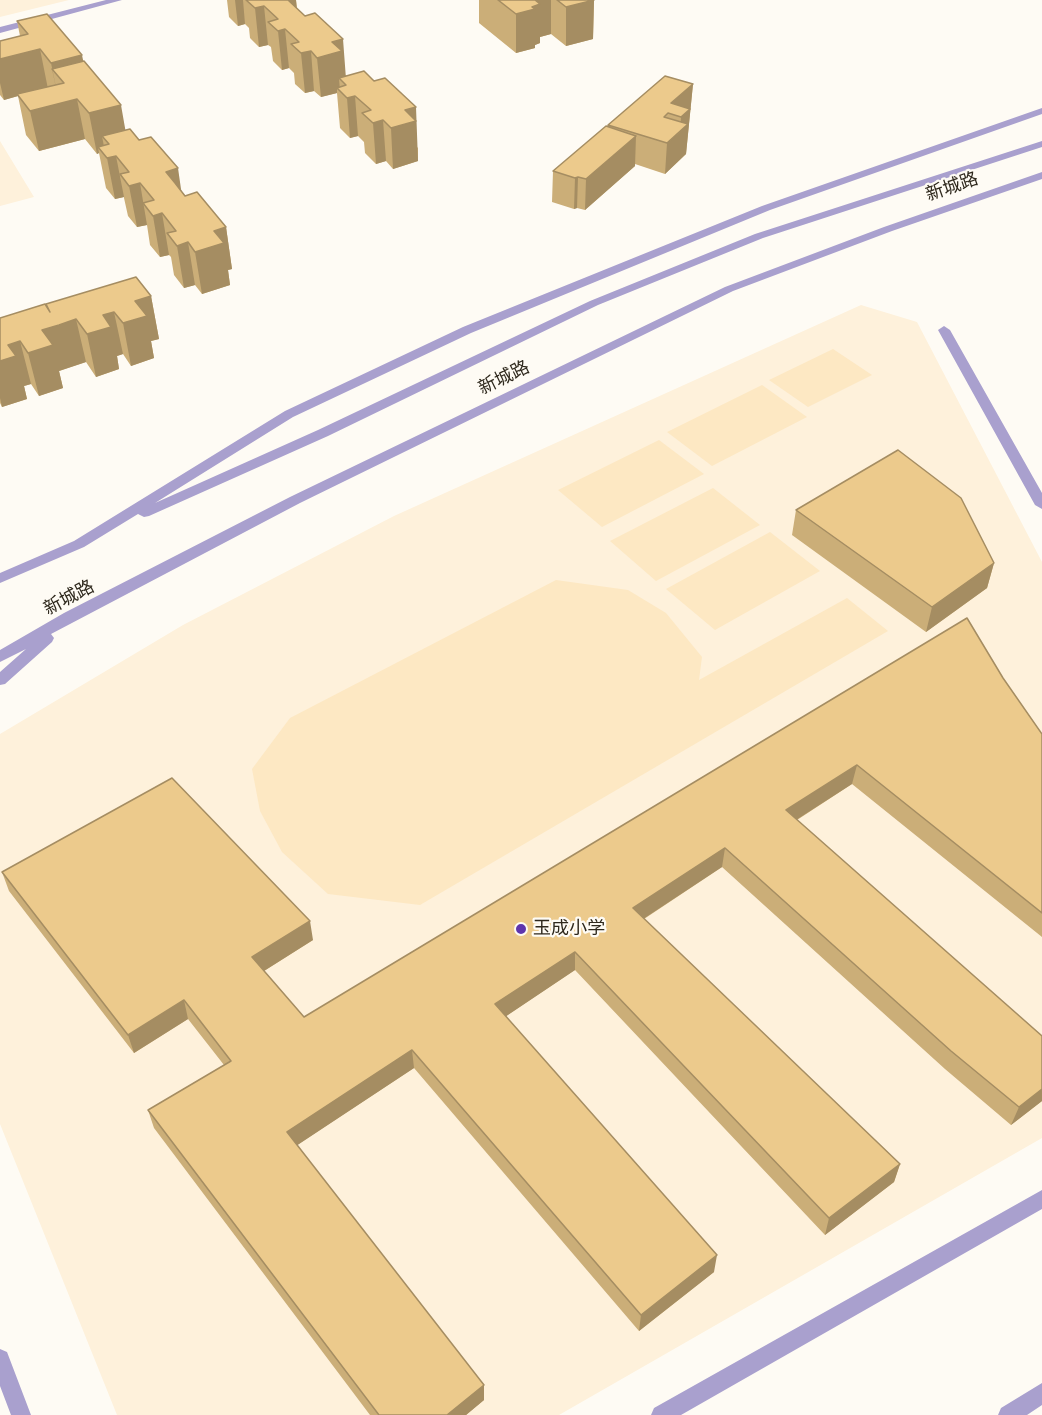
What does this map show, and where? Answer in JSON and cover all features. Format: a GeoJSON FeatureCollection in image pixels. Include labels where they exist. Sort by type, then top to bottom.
{"type":"FeatureCollection","features":[{"type":"Feature","properties":{"kind":"street"},"geometry":{"type":"LineString","coordinates":[[0,30],[117,0]]}},
{"type":"Feature","properties":{"kind":"street"},"geometry":{"type":"LineString","coordinates":[[0,578],[79,544],[289,414],[468,330],[766,208],[1042,111]]}},
{"type":"Feature","properties":{"kind":"street","name":"新城路"},"geometry":{"type":"LineString","coordinates":[[0,587],[79,544],[323,434],[594,303],[748,241],[1042,144]]}},
{"type":"Feature","properties":{"kind":"street","name":"新城路"},"geometry":{"type":"LineString","coordinates":[[0,657],[69,617],[362,466],[729,289],[1042,174]]}},
{"type":"Feature","properties":{"kind":"street"},"geometry":{"type":"LineString","coordinates":[[944,330],[1042,505]]}},
{"type":"Feature","properties":{"kind":"street"},"geometry":{"type":"LineString","coordinates":[[0,680],[69,617]]}},
{"type":"Feature","properties":{"kind":"street"},"geometry":{"type":"LineString","coordinates":[[661,1415],[1042,1199]]}},
{"type":"Feature","properties":{"kind":"street"},"geometry":{"type":"LineString","coordinates":[[0,1359],[21,1415]]}},
{"type":"Feature","properties":{"kind":"street"},"geometry":{"type":"LineString","coordinates":[[1008,1415],[1042,1393]]}},
{"type":"Feature","properties":{"kind":"shaded area"},"geometry":{"type":"Polygon","coordinates":[[[0,0],[69,0],[0,17],[0,0]]]}},
{"type":"Feature","properties":{"kind":"shaded area"},"geometry":{"type":"Polygon","coordinates":[[[0,141],[34,197],[0,206],[0,141]]]}},
{"type":"Feature","properties":{"kind":"shaded area","name":"玉成小学"},"geometry":{"type":"Polygon","coordinates":[[[861,305],[917,322],[1042,562],[1042,1138],[559,1415],[117,1415],[0,1124],[0,734],[183,625],[394,516],[861,305]]]}},
{"type":"Feature","properties":{"kind":"shaded area"},"geometry":{"type":"Polygon","coordinates":[[[833,349],[872,375],[808,407],[769,380],[833,349]]]}},
{"type":"Feature","properties":{"kind":"shaded area"},"geometry":{"type":"Polygon","coordinates":[[[762,385],[807,417],[712,466],[667,432],[762,385]]]}},
{"type":"Feature","properties":{"kind":"shaded area"},"geometry":{"type":"Polygon","coordinates":[[[659,440],[704,474],[602,527],[558,490],[659,440]]]}},
{"type":"Feature","properties":{"kind":"shaded area"},"geometry":{"type":"Polygon","coordinates":[[[713,488],[760,525],[656,581],[610,541],[713,488]]]}},
{"type":"Feature","properties":{"kind":"shaded area"},"geometry":{"type":"Polygon","coordinates":[[[770,532],[820,571],[715,630],[666,589],[770,532]]]}},
{"type":"Feature","properties":{"kind":"shaded area"},"geometry":{"type":"Polygon","coordinates":[[[556,580],[628,590],[666,613],[702,657],[699,680],[847,598],[888,631],[420,905],[328,894],[282,852],[260,811],[252,769],[290,718],[556,580]]]}},
{"type":"Feature","properties":{"kind":"building"},"geometry":{"type":"Polygon","coordinates":[[[246,0],[288,0],[305,16],[315,13],[343,39],[332,42],[342,51],[317,58],[311,51],[301,53],[291,44],[299,42],[285,29],[278,31],[268,22],[278,19],[264,6],[255,8],[246,0]]]}},
{"type":"Feature","properties":{"kind":"building"},"geometry":{"type":"Polygon","coordinates":[[[498,0],[535,0],[540,4],[532,7],[535,9],[516,14],[498,0]]]}},
{"type":"Feature","properties":{"kind":"building"},"geometry":{"type":"Polygon","coordinates":[[[557,0],[594,0],[566,7],[557,0]]]}},
{"type":"Feature","properties":{"kind":"building"},"geometry":{"type":"Polygon","coordinates":[[[47,14],[82,55],[51,63],[40,49],[0,59],[0,41],[28,34],[17,21],[47,14]]]}},
{"type":"Feature","properties":{"kind":"building"},"geometry":{"type":"Polygon","coordinates":[[[84,61],[121,105],[89,113],[77,99],[30,111],[17,94],[64,83],[52,69],[84,61]]]}},
{"type":"Feature","properties":{"kind":"building"},"geometry":{"type":"Polygon","coordinates":[[[364,71],[374,81],[385,78],[416,107],[405,110],[416,121],[391,128],[383,120],[373,123],[362,113],[371,110],[355,96],[347,98],[337,88],[346,85],[339,78],[364,71]]]}},
{"type":"Feature","properties":{"kind":"building"},"geometry":{"type":"Polygon","coordinates":[[[665,76],[693,84],[671,103],[690,109],[681,117],[668,113],[664,117],[688,124],[667,143],[608,125],[665,76]]]}},
{"type":"Feature","properties":{"kind":"building"},"geometry":{"type":"Polygon","coordinates":[[[606,126],[636,136],[586,179],[553,171],[606,126]]]}},
{"type":"Feature","properties":{"kind":"building"},"geometry":{"type":"Polygon","coordinates":[[[130,129],[139,140],[151,137],[178,168],[166,172],[185,196],[197,192],[226,227],[214,231],[224,243],[195,252],[188,242],[177,246],[167,233],[176,231],[162,213],[153,216],[143,203],[154,200],[140,183],[129,186],[120,174],[129,172],[116,156],[107,158],[98,147],[109,144],[102,136],[130,129]]]}},
{"type":"Feature","properties":{"kind":"building"},"geometry":{"type":"Polygon","coordinates":[[[136,277],[151,296],[135,301],[147,316],[123,323],[114,312],[103,315],[111,327],[87,334],[76,319],[42,330],[53,345],[28,353],[20,341],[8,345],[16,356],[0,361],[0,318],[45,304],[50,312],[46,304],[136,277]]]}},
{"type":"Feature","properties":{"kind":"building"},"geometry":{"type":"Polygon","coordinates":[[[898,450],[961,498],[994,563],[932,607],[796,510],[898,450]]]}},
{"type":"Feature","properties":{"kind":"building"},"geometry":{"type":"Polygon","coordinates":[[[967,618],[1003,678],[1042,734],[1042,913],[857,765],[786,810],[1042,1036],[1042,1089],[1019,1107],[951,1051],[725,848],[633,908],[900,1164],[829,1218],[575,952],[495,1004],[717,1255],[641,1315],[412,1050],[287,1132],[484,1385],[447,1415],[379,1415],[148,1110],[231,1061],[184,1000],[128,1035],[2,872],[172,778],[310,921],[252,957],[304,1017],[967,618]]]}},
{"type":"Feature","properties":{"kind":"place","name":"玉成小学"},"geometry":{"type":"Point","coordinates":[521,929]}}]}
